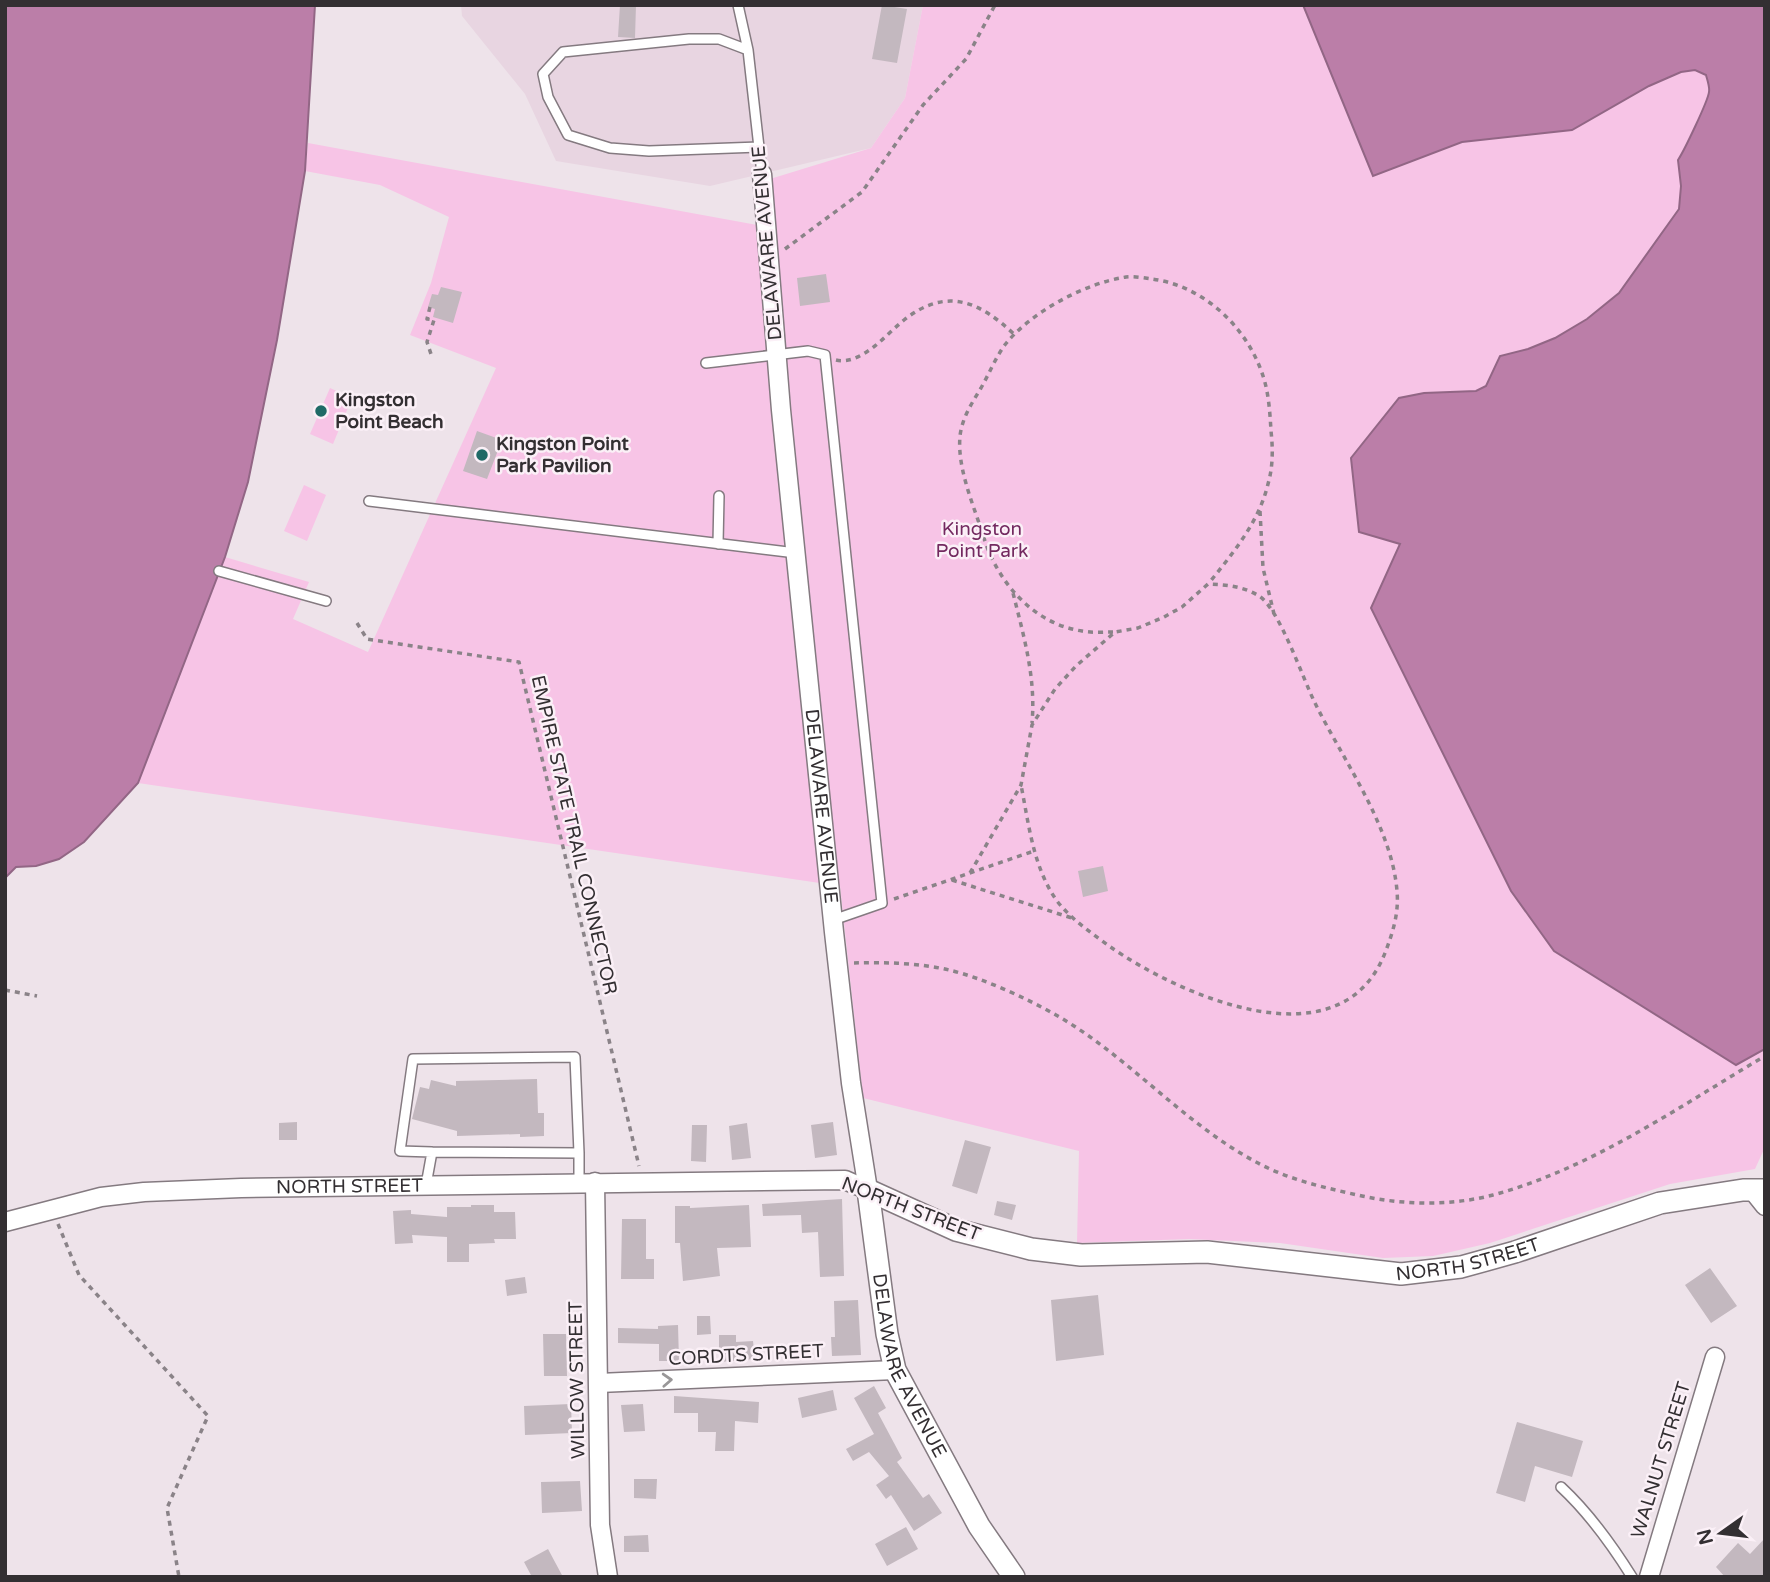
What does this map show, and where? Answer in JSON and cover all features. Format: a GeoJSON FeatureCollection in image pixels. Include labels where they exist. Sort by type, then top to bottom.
{"type":"FeatureCollection","features":[{"type":"Feature","properties":{"kind":"street","name":"DELAWARE AVENUE"},"geometry":{"type":"LineString","coordinates":[[762,174],[776,355],[850,1083],[868,1190],[887,1334],[895,1370],[979,1526],[1014,1577]]}},
{"type":"Feature","properties":{"kind":"street","name":"NORTH STREET"},"geometry":{"type":"LineString","coordinates":[[5,1222],[101,1197],[144,1192],[587,1182],[845,1180],[956,1230],[1031,1249],[1081,1255],[1207,1252],[1401,1274],[1461,1267],[1515,1252],[1660,1203],[1743,1190],[1761,1196]]}},
{"type":"Feature","properties":{"kind":"street","name":"WILLOW STREET"},"geometry":{"type":"LineString","coordinates":[[587,1182],[599,1383],[600,1525],[608,1577]]}},
{"type":"Feature","properties":{"kind":"street","name":"WALNUT STREET"},"geometry":{"type":"LineString","coordinates":[[1649,1577],[1714,1357]]}},
{"type":"Feature","properties":{"kind":"street","name":"CORDTS STREET"},"geometry":{"type":"LineString","coordinates":[[599,1383],[895,1370]]}},
{"type":"Feature","properties":{"kind":"lane","name":"DELAWARE AVENUE"},"geometry":{"type":"LineString","coordinates":[[738,5],[748,50],[762,174]]}},
{"type":"Feature","properties":{"kind":"lane"},"geometry":{"type":"LineString","coordinates":[[748,50],[719,39],[689,39],[563,51],[543,74],[548,97],[568,135],[611,148],[649,151],[759,147]]}},
{"type":"Feature","properties":{"kind":"lane"},"geometry":{"type":"LineString","coordinates":[[706,363],[808,351],[825,355],[882,903],[833,920]]}},
{"type":"Feature","properties":{"kind":"lane"},"geometry":{"type":"LineString","coordinates":[[718,544],[719,496]]}},
{"type":"Feature","properties":{"kind":"lane"},"geometry":{"type":"LineString","coordinates":[[369,501],[796,554]]}},
{"type":"Feature","properties":{"kind":"lane"},"geometry":{"type":"LineString","coordinates":[[219,571],[326,601]]}},
{"type":"Feature","properties":{"kind":"lane"},"geometry":{"type":"LineString","coordinates":[[579,1153],[400,1151],[413,1059],[575,1057],[579,1153],[587,1182]]}},
{"type":"Feature","properties":{"kind":"lane"},"geometry":{"type":"LineString","coordinates":[[426,1185],[432,1152]]}},
{"type":"Feature","properties":{"kind":"lane"},"geometry":{"type":"LineString","coordinates":[[1561,1487],[1576,1501],[1608,1541],[1632,1577]]}},
{"type":"Feature","properties":{"kind":"path"},"geometry":{"type":"LineString","coordinates":[[769,260],[862,192],[923,105],[966,59],[995,5]]}},
{"type":"Feature","properties":{"kind":"path"},"geometry":{"type":"LineString","coordinates":[[971,873],[1021,785],[1034,699],[1030,664],[1013,593],[988,551],[959,451],[960,432],[967,410],[1004,347],[1015,335],[1046,310],[1089,287],[1128,276],[1156,279],[1187,289],[1211,302],[1232,322],[1250,348],[1264,378],[1270,407],[1273,451],[1269,483],[1244,536],[1208,583],[1182,607],[1138,628],[1115,632],[1081,631],[1044,618],[1013,593]]}},
{"type":"Feature","properties":{"kind":"path"},"geometry":{"type":"LineString","coordinates":[[825,355],[839,361],[864,354],[905,320],[929,305],[951,300],[973,304],[993,314],[1015,335]]}},
{"type":"Feature","properties":{"kind":"path"},"geometry":{"type":"LineString","coordinates":[[430,307],[427,319],[434,320],[427,342],[431,354]]}},
{"type":"Feature","properties":{"kind":"path"},"geometry":{"type":"LineString","coordinates":[[1259,509],[1263,568],[1275,616]]}},
{"type":"Feature","properties":{"kind":"path"},"geometry":{"type":"LineString","coordinates":[[1021,785],[1034,851],[1057,900],[1072,918],[1129,960],[1177,986],[1262,1013],[1302,1014],[1350,999],[1377,972],[1396,925],[1397,892],[1391,854],[1351,768],[1310,694],[1282,626],[1261,597],[1233,586],[1208,583]]}},
{"type":"Feature","properties":{"kind":"path","name":"EMPIRE STATE TRAIL CONNECTOR"},"geometry":{"type":"LineString","coordinates":[[357,623],[368,639],[519,662],[643,1182]]}},
{"type":"Feature","properties":{"kind":"path"},"geometry":{"type":"LineString","coordinates":[[1032,725],[1055,689],[1076,666],[1115,632]]}},
{"type":"Feature","properties":{"kind":"path"},"geometry":{"type":"LineString","coordinates":[[882,903],[1034,851]]}},
{"type":"Feature","properties":{"kind":"path"},"geometry":{"type":"LineString","coordinates":[[950,879],[1072,918]]}},
{"type":"Feature","properties":{"kind":"path"},"geometry":{"type":"LineString","coordinates":[[847,964],[885,962],[949,970],[995,987],[1056,1015],[1083,1033],[1226,1143],[1257,1163],[1329,1189],[1411,1203],[1443,1202],[1491,1195],[1551,1175],[1605,1151],[1765,1056]]}},
{"type":"Feature","properties":{"kind":"path"},"geometry":{"type":"LineString","coordinates":[[5,990],[37,996]]}},
{"type":"Feature","properties":{"kind":"path"},"geometry":{"type":"LineString","coordinates":[[52,1209],[79,1275],[208,1416],[167,1508],[178,1577]]}},
{"type":"Feature","properties":{"kind":"shaded area"},"geometry":{"type":"Polygon","coordinates":[[[5,5],[315,5],[305,171],[277,340],[248,482],[225,557],[138,783],[84,842],[59,859],[36,866],[16,867],[5,878],[5,5]]]}},
{"type":"Feature","properties":{"kind":"shaded area"},"geometry":{"type":"Polygon","coordinates":[[[461,5],[923,5],[905,98],[871,148],[710,186],[556,161],[525,94],[462,16],[461,5]]]}},
{"type":"Feature","properties":{"kind":"shaded area"},"geometry":{"type":"Polygon","coordinates":[[[1303,5],[1765,5],[1765,1049],[1736,1065],[1554,951],[1511,891],[1371,608],[1400,544],[1359,532],[1351,458],[1399,398],[1424,393],[1476,391],[1486,386],[1500,356],[1555,338],[1587,319],[1619,293],[1679,209],[1681,186],[1678,160],[1708,97],[1706,75],[1695,70],[1681,72],[1649,86],[1572,130],[1462,142],[1373,176],[1303,5]]]}},
{"type":"Feature","properties":{"kind":"green space","name":"Kingston Point Park"},"geometry":{"type":"Polygon","coordinates":[[[923,5],[1303,5],[1373,176],[1462,142],[1572,130],[1649,86],[1681,72],[1695,70],[1706,75],[1708,97],[1678,160],[1681,186],[1679,209],[1619,293],[1587,319],[1555,338],[1500,356],[1486,386],[1476,391],[1424,393],[1399,398],[1351,458],[1400,544],[1736,1065],[1765,1049],[1765,1147],[1755,1169],[1670,1184],[1490,1243],[1433,1256],[1383,1258],[1280,1243],[1189,1239],[1077,1243],[1079,1151],[863,1098],[840,886],[138,783],[225,557],[309,582],[293,619],[368,652],[496,368],[410,335],[431,283],[449,217],[380,185],[305,171],[308,143],[773,228],[770,179],[871,148],[905,98],[923,5]]]}},
{"type":"Feature","properties":{"kind":"green space"},"geometry":{"type":"Polygon","coordinates":[[[330,388],[352,398],[333,444],[310,434],[330,388]]]}},
{"type":"Feature","properties":{"kind":"green space"},"geometry":{"type":"Polygon","coordinates":[[[304,485],[326,495],[307,541],[284,531],[304,485]]]}},
{"type":"Feature","properties":{"kind":"building"},"geometry":{"type":"Polygon","coordinates":[[[620,5],[636,5],[635,38],[618,37],[620,5]]]}},
{"type":"Feature","properties":{"kind":"building"},"geometry":{"type":"Polygon","coordinates":[[[882,5],[907,9],[897,63],[872,59],[882,5]]]}},
{"type":"Feature","properties":{"kind":"building"},"geometry":{"type":"Polygon","coordinates":[[[826,274],[830,302],[800,306],[797,278],[826,274]]]}},
{"type":"Feature","properties":{"kind":"building"},"geometry":{"type":"Polygon","coordinates":[[[441,287],[462,292],[453,323],[433,317],[435,309],[428,307],[432,294],[438,295],[441,287]]]}},
{"type":"Feature","properties":{"kind":"building","name":"Kingston Point Park Pavilion"},"geometry":{"type":"Polygon","coordinates":[[[477,431],[502,440],[487,479],[463,471],[477,431]]]}},
{"type":"Feature","properties":{"kind":"building"},"geometry":{"type":"Polygon","coordinates":[[[1103,866],[1108,891],[1083,897],[1078,871],[1103,866]]]}},
{"type":"Feature","properties":{"kind":"building"},"geometry":{"type":"Polygon","coordinates":[[[537,1079],[538,1113],[544,1113],[544,1136],[457,1136],[457,1131],[412,1119],[420,1087],[429,1089],[431,1080],[456,1086],[456,1081],[537,1079]]]}},
{"type":"Feature","properties":{"kind":"building"},"geometry":{"type":"Polygon","coordinates":[[[297,1122],[297,1140],[279,1140],[279,1123],[297,1122]]]}},
{"type":"Feature","properties":{"kind":"building"},"geometry":{"type":"Polygon","coordinates":[[[833,1122],[837,1155],[815,1158],[811,1125],[833,1122]]]}},
{"type":"Feature","properties":{"kind":"building"},"geometry":{"type":"Polygon","coordinates":[[[747,1123],[751,1158],[732,1160],[729,1126],[747,1123]]]}},
{"type":"Feature","properties":{"kind":"building"},"geometry":{"type":"Polygon","coordinates":[[[692,1125],[707,1125],[706,1162],[691,1161],[692,1125]]]}},
{"type":"Feature","properties":{"kind":"building"},"geometry":{"type":"Polygon","coordinates":[[[965,1140],[991,1147],[977,1194],[952,1186],[965,1140]]]}},
{"type":"Feature","properties":{"kind":"building"},"geometry":{"type":"Polygon","coordinates":[[[842,1199],[844,1276],[820,1277],[818,1232],[802,1233],[801,1215],[763,1216],[762,1204],[842,1199]]]}},
{"type":"Feature","properties":{"kind":"building"},"geometry":{"type":"Polygon","coordinates":[[[997,1201],[1016,1205],[1012,1220],[994,1215],[997,1201]]]}},
{"type":"Feature","properties":{"kind":"building"},"geometry":{"type":"Polygon","coordinates":[[[494,1205],[494,1212],[515,1212],[516,1239],[494,1239],[495,1243],[469,1244],[469,1262],[447,1262],[447,1237],[412,1235],[413,1243],[395,1244],[393,1211],[411,1210],[411,1214],[447,1217],[447,1207],[494,1205]]]}},
{"type":"Feature","properties":{"kind":"building"},"geometry":{"type":"Polygon","coordinates":[[[749,1205],[751,1247],[717,1248],[720,1276],[683,1281],[680,1243],[675,1243],[675,1206],[690,1208],[749,1205]]]}},
{"type":"Feature","properties":{"kind":"building"},"geometry":{"type":"Polygon","coordinates":[[[622,1219],[646,1219],[646,1259],[654,1259],[654,1279],[621,1279],[622,1219]]]}},
{"type":"Feature","properties":{"kind":"building"},"geometry":{"type":"Polygon","coordinates":[[[1710,1268],[1737,1306],[1711,1323],[1685,1285],[1710,1268]]]}},
{"type":"Feature","properties":{"kind":"building"},"geometry":{"type":"Polygon","coordinates":[[[525,1277],[527,1293],[507,1296],[505,1280],[525,1277]]]}},
{"type":"Feature","properties":{"kind":"building"},"geometry":{"type":"Polygon","coordinates":[[[1098,1295],[1104,1355],[1056,1361],[1051,1300],[1098,1295]]]}},
{"type":"Feature","properties":{"kind":"building"},"geometry":{"type":"Polygon","coordinates":[[[858,1300],[861,1355],[832,1356],[831,1337],[835,1337],[834,1301],[858,1300]]]}},
{"type":"Feature","properties":{"kind":"building"},"geometry":{"type":"Polygon","coordinates":[[[697,1316],[710,1316],[711,1334],[697,1335],[697,1316]]]}},
{"type":"Feature","properties":{"kind":"building"},"geometry":{"type":"Polygon","coordinates":[[[678,1325],[679,1361],[659,1361],[659,1344],[618,1343],[618,1328],[658,1329],[658,1326],[678,1325]]]}},
{"type":"Feature","properties":{"kind":"building"},"geometry":{"type":"Polygon","coordinates":[[[543,1334],[566,1334],[567,1376],[544,1376],[543,1334]]]}},
{"type":"Feature","properties":{"kind":"building"},"geometry":{"type":"Polygon","coordinates":[[[719,1335],[736,1335],[736,1342],[753,1341],[755,1359],[719,1362],[719,1335]]]}},
{"type":"Feature","properties":{"kind":"building"},"geometry":{"type":"Polygon","coordinates":[[[874,1386],[886,1408],[878,1413],[902,1458],[897,1462],[923,1498],[929,1494],[942,1513],[914,1531],[891,1495],[886,1499],[876,1485],[889,1476],[869,1452],[853,1461],[846,1449],[874,1434],[854,1398],[874,1386]]]}},
{"type":"Feature","properties":{"kind":"building"},"geometry":{"type":"Polygon","coordinates":[[[833,1390],[837,1410],[802,1418],[798,1398],[833,1390]]]}},
{"type":"Feature","properties":{"kind":"building"},"geometry":{"type":"Polygon","coordinates":[[[674,1396],[759,1402],[758,1423],[735,1421],[734,1451],[715,1451],[716,1432],[698,1432],[698,1413],[674,1413],[674,1396]]]}},
{"type":"Feature","properties":{"kind":"building"},"geometry":{"type":"Polygon","coordinates":[[[571,1404],[572,1433],[525,1435],[524,1406],[571,1404]]]}},
{"type":"Feature","properties":{"kind":"building"},"geometry":{"type":"Polygon","coordinates":[[[643,1404],[645,1431],[624,1432],[621,1405],[643,1404]]]}},
{"type":"Feature","properties":{"kind":"building"},"geometry":{"type":"Polygon","coordinates":[[[1517,1422],[1583,1441],[1572,1477],[1535,1466],[1525,1502],[1496,1493],[1517,1422]]]}},
{"type":"Feature","properties":{"kind":"building"},"geometry":{"type":"Polygon","coordinates":[[[634,1479],[657,1479],[656,1499],[634,1498],[634,1479]]]}},
{"type":"Feature","properties":{"kind":"building"},"geometry":{"type":"Polygon","coordinates":[[[580,1481],[582,1511],[542,1513],[541,1482],[580,1481]]]}},
{"type":"Feature","properties":{"kind":"building"},"geometry":{"type":"Polygon","coordinates":[[[906,1527],[918,1549],[887,1566],[875,1544],[906,1527]]]}},
{"type":"Feature","properties":{"kind":"building"},"geometry":{"type":"Polygon","coordinates":[[[648,1535],[649,1552],[624,1552],[624,1536],[648,1535]]]}},
{"type":"Feature","properties":{"kind":"building"},"geometry":{"type":"Polygon","coordinates":[[[1765,1538],[1765,1577],[1725,1577],[1716,1567],[1738,1543],[1750,1554],[1765,1538]]]}},
{"type":"Feature","properties":{"kind":"building"},"geometry":{"type":"Polygon","coordinates":[[[548,1549],[563,1577],[532,1577],[524,1562],[548,1549]]]}},
{"type":"Feature","properties":{"kind":"place","name":"Kingston Point Beach"},"geometry":{"type":"Point","coordinates":[321,411]}},
{"type":"Feature","properties":{"kind":"place","name":"Kingston Point Park Pavilion"},"geometry":{"type":"Point","coordinates":[482,455]}}]}
